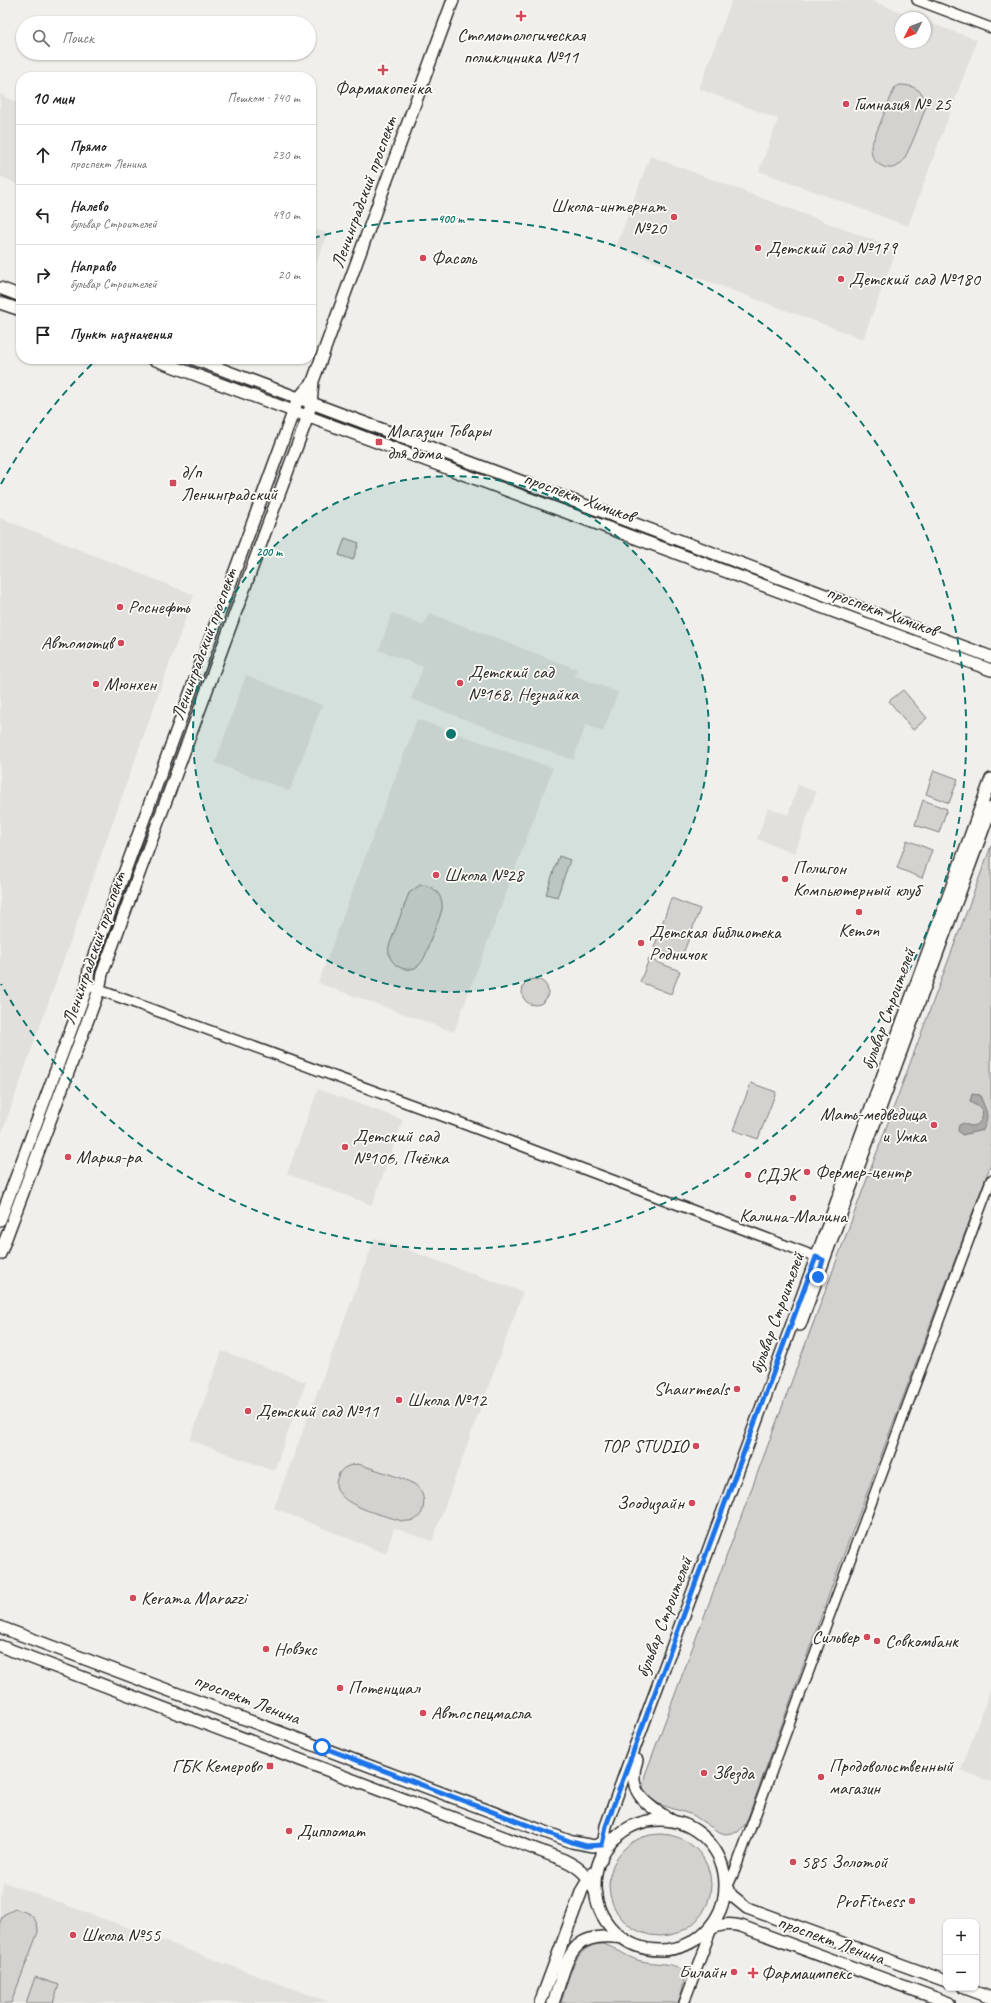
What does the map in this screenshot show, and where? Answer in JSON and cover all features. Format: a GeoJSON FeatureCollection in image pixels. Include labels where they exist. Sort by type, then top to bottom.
{"type":"FeatureCollection","features":[{"type":"Feature","properties":{"kind":"main road","name":"Ленинградский проспект"},"geometry":{"type":"LineString","coordinates":[[0,1254],[99,990],[102,974],[308,416],[312,404],[313,381],[453,0]]}},
{"type":"Feature","properties":{"kind":"main road"},"geometry":{"type":"LineString","coordinates":[[0,288],[16,294]]}},
{"type":"Feature","properties":{"kind":"main road"},"geometry":{"type":"LineString","coordinates":[[0,303],[16,308]]}},
{"type":"Feature","properties":{"kind":"main road","name":"проспект Химиков"},"geometry":{"type":"LineString","coordinates":[[167,364],[991,670]]}},
{"type":"Feature","properties":{"kind":"main road","name":"проспект Химиков"},"geometry":{"type":"LineString","coordinates":[[207,364],[644,526],[991,657]]}},
{"type":"Feature","properties":{"kind":"main road"},"geometry":{"type":"LineString","coordinates":[[298,399],[313,381]]}},
{"type":"Feature","properties":{"kind":"main road","name":"Ленинградский проспект"},"geometry":{"type":"LineString","coordinates":[[0,1220],[87,986],[92,962],[298,399]]}},
{"type":"Feature","properties":{"kind":"main road","name":"бульвар Строителей"},"geometry":{"type":"LineString","coordinates":[[673,1821],[655,1810],[639,1794],[633,1784],[633,1770],[820,1258],[991,779]]}},
{"type":"Feature","properties":{"kind":"main road","name":"бульвар Строителей"},"geometry":{"type":"LineString","coordinates":[[600,1862],[606,1826],[627,1768],[991,808]]}},
{"type":"Feature","properties":{"kind":"main road","name":"проспект Ленина"},"geometry":{"type":"LineString","coordinates":[[0,1626],[572,1842],[586,1846],[602,1845],[617,1837]]}},
{"type":"Feature","properties":{"kind":"main road","name":"проспект Ленина"},"geometry":{"type":"LineString","coordinates":[[0,1646],[564,1860],[580,1868],[588,1878],[596,1894]]}},
{"type":"Feature","properties":{"kind":"main road"},"geometry":{"type":"LineString","coordinates":[[540,2003],[582,1890],[588,1878],[617,1837],[640,1823],[661,1820],[673,1821]]}},
{"type":"Feature","properties":{"kind":"main road","name":"проспект Ленина"},"geometry":{"type":"LineString","coordinates":[[673,1821],[689,1827],[704,1837],[718,1854],[724,1876],[725,1892],[747,1908],[943,1980]]}},
{"type":"Feature","properties":{"kind":"main road"},"geometry":{"type":"LineString","coordinates":[[600,1862],[596,1874],[596,1894],[605,1918],[624,1938],[642,1947],[663,1949],[682,1946],[700,1935],[717,1915],[725,1892]]}},
{"type":"Feature","properties":{"kind":"main road","name":"проспект Ленина"},"geometry":{"type":"LineString","coordinates":[[700,1935],[712,1928],[725,1924],[741,1926],[949,2003]]}},
{"type":"Feature","properties":{"kind":"main road"},"geometry":{"type":"LineString","coordinates":[[553,2003],[571,1955],[577,1946],[587,1939],[596,1936],[624,1938]]}},
{"type":"Feature","properties":{"kind":"main road"},"geometry":{"type":"LineString","coordinates":[[972,1991],[991,1998]]}},
{"type":"Feature","properties":{"kind":"street"},"geometry":{"type":"LineString","coordinates":[[917,0],[991,28]]}},
{"type":"Feature","properties":{"kind":"street"},"geometry":{"type":"LineString","coordinates":[[87,986],[456,1121],[820,1258]]}},
{"type":"Feature","properties":{"kind":"street"},"geometry":{"type":"LineString","coordinates":[[725,1892],[991,1180]]}},
{"type":"Feature","properties":{"kind":"street"},"geometry":{"type":"LineString","coordinates":[[684,2003],[717,1915]]}},
{"type":"Feature","properties":{"kind":"shaded area","name":"Гимназия № 25"},"geometry":{"type":"Polygon","coordinates":[[[732,0],[869,0],[901,12],[895,12],[895,48],[931,48],[931,23],[977,40],[908,226],[759,171],[778,119],[699,89],[732,0]]]}},
{"type":"Feature","properties":{"kind":"shaded area"},"geometry":{"type":"Polygon","coordinates":[[[900,85],[917,89],[923,95],[927,103],[906,155],[899,165],[893,168],[888,168],[879,164],[875,160],[871,152],[871,146],[895,87],[900,85]]]}},
{"type":"Feature","properties":{"kind":"shaded area"},"geometry":{"type":"Polygon","coordinates":[[[0,94],[16,102],[16,184],[0,176],[0,94]]]}},
{"type":"Feature","properties":{"kind":"shaded area"},"geometry":{"type":"Polygon","coordinates":[[[650,156],[897,249],[863,339],[616,247],[650,156]]]}},
{"type":"Feature","properties":{"kind":"shaded area"},"geometry":{"type":"Polygon","coordinates":[[[316,229],[328,234],[316,264],[316,229]]]}},
{"type":"Feature","properties":{"kind":"shaded area"},"geometry":{"type":"Polygon","coordinates":[[[0,518],[194,595],[0,1138],[0,518]]]}},
{"type":"Feature","properties":{"kind":"shaded area"},"geometry":{"type":"Polygon","coordinates":[[[345,538],[359,543],[353,560],[339,555],[345,538]]]}},
{"type":"Feature","properties":{"kind":"shaded area"},"geometry":{"type":"Polygon","coordinates":[[[392,613],[424,625],[429,613],[577,669],[575,676],[618,692],[603,732],[586,725],[573,760],[411,699],[423,667],[379,650],[392,613]]]}},
{"type":"Feature","properties":{"kind":"shaded area"},"geometry":{"type":"Polygon","coordinates":[[[246,675],[322,705],[290,791],[215,763],[246,675]]]}},
{"type":"Feature","properties":{"kind":"shaded area"},"geometry":{"type":"Polygon","coordinates":[[[903,690],[927,718],[913,730],[889,701],[903,690]]]}},
{"type":"Feature","properties":{"kind":"shaded area","name":"Школа №28"},"geometry":{"type":"Polygon","coordinates":[[[417,719],[553,768],[454,1032],[318,983],[417,719]]]}},
{"type":"Feature","properties":{"kind":"shaded area"},"geometry":{"type":"Polygon","coordinates":[[[934,770],[958,779],[949,803],[926,794],[934,770]]]}},
{"type":"Feature","properties":{"kind":"shaded area"},"geometry":{"type":"Polygon","coordinates":[[[798,785],[816,792],[795,853],[757,839],[768,808],[788,815],[798,785]]]}},
{"type":"Feature","properties":{"kind":"shaded area"},"geometry":{"type":"Polygon","coordinates":[[[923,800],[947,809],[939,833],[915,825],[923,800]]]}},
{"type":"Feature","properties":{"kind":"shaded area"},"geometry":{"type":"Polygon","coordinates":[[[907,840],[932,850],[922,878],[897,868],[907,840]]]}},
{"type":"Feature","properties":{"kind":"shaded area"},"geometry":{"type":"Polygon","coordinates":[[[991,846],[991,1164],[842,1559],[746,1823],[738,1832],[725,1834],[717,1831],[693,1815],[655,1803],[645,1793],[643,1786],[645,1775],[991,846]]]}},
{"type":"Feature","properties":{"kind":"shaded area"},"geometry":{"type":"Polygon","coordinates":[[[559,856],[570,860],[557,897],[546,894],[559,856]]]}},
{"type":"Feature","properties":{"kind":"shaded area"},"geometry":{"type":"Polygon","coordinates":[[[420,885],[429,886],[436,891],[441,899],[442,909],[423,960],[416,968],[404,969],[398,967],[390,958],[389,946],[409,893],[420,885]]]}},
{"type":"Feature","properties":{"kind":"shaded area"},"geometry":{"type":"Polygon","coordinates":[[[671,898],[700,909],[681,959],[654,948],[671,898]]]}},
{"type":"Feature","properties":{"kind":"shaded area"},"geometry":{"type":"Polygon","coordinates":[[[649,959],[680,971],[671,994],[640,982],[649,959]]]}},
{"type":"Feature","properties":{"kind":"shaded area"},"geometry":{"type":"Polygon","coordinates":[[[535,979],[544,983],[548,992],[544,1001],[535,1005],[526,1001],[522,992],[526,983],[535,979]]]}},
{"type":"Feature","properties":{"kind":"shaded area"},"geometry":{"type":"Polygon","coordinates":[[[751,1083],[776,1092],[758,1139],[733,1130],[751,1083]]]}},
{"type":"Feature","properties":{"kind":"shaded area","name":"Детский сад №106, Пчёлка"},"geometry":{"type":"Polygon","coordinates":[[[318,1089],[403,1120],[372,1205],[287,1174],[318,1089]]]}},
{"type":"Feature","properties":{"kind":"shaded area"},"geometry":{"type":"Polygon","coordinates":[[[972,1094],[980,1095],[987,1120],[983,1130],[962,1135],[958,1131],[959,1125],[964,1123],[972,1126],[978,1124],[981,1121],[983,1113],[982,1109],[970,1102],[972,1094]]]}},
{"type":"Feature","properties":{"kind":"shaded area","name":"Школа №12"},"geometry":{"type":"Polygon","coordinates":[[[375,1238],[523,1292],[432,1541],[394,1528],[386,1554],[274,1508],[375,1238]]]}},
{"type":"Feature","properties":{"kind":"shaded area","name":"Детский сад №11"},"geometry":{"type":"Polygon","coordinates":[[[222,1351],[306,1382],[274,1471],[190,1440],[222,1351]]]}},
{"type":"Feature","properties":{"kind":"shaded area"},"geometry":{"type":"Polygon","coordinates":[[[358,1464],[414,1484],[422,1493],[424,1500],[421,1515],[414,1520],[402,1521],[370,1512],[348,1501],[340,1494],[336,1486],[338,1476],[341,1470],[358,1464]]]}},
{"type":"Feature","properties":{"kind":"shaded area"},"geometry":{"type":"Polygon","coordinates":[[[991,1688],[991,1782],[961,1770],[991,1688]]]}},
{"type":"Feature","properties":{"kind":"shaded area"},"geometry":{"type":"Polygon","coordinates":[[[660,1834],[680,1838],[688,1842],[696,1849],[703,1857],[707,1865],[711,1885],[707,1905],[703,1913],[696,1921],[688,1928],[680,1932],[660,1936],[640,1932],[632,1928],[624,1921],[617,1913],[613,1905],[609,1885],[613,1865],[617,1857],[624,1849],[632,1842],[640,1838],[660,1834]]]}},
{"type":"Feature","properties":{"kind":"shaded area","name":"Школа №55"},"geometry":{"type":"Polygon","coordinates":[[[4,1882],[329,2002],[0,2003],[0,1895],[4,1882]]]}},
{"type":"Feature","properties":{"kind":"shaded area"},"geometry":{"type":"Polygon","coordinates":[[[15,1909],[32,1916],[38,1927],[38,1932],[11,2003],[0,2003],[0,1922],[3,1915],[15,1909]]]}},
{"type":"Feature","properties":{"kind":"shaded area"},"geometry":{"type":"Polygon","coordinates":[[[604,1944],[637,1960],[676,1966],[681,1970],[684,1977],[683,1988],[678,2003],[561,2003],[570,1974],[579,1956],[585,1949],[594,1945],[604,1944]]]}},
{"type":"Feature","properties":{"kind":"shaded area"},"geometry":{"type":"Polygon","coordinates":[[[35,1977],[59,1985],[53,2003],[26,2003],[35,1977]]]}},
{"type":"Feature","properties":{"kind":"place","name":"Стомотологическая поликлиника №11"},"geometry":{"type":"Point","coordinates":[521,16]}},
{"type":"Feature","properties":{"kind":"place","name":"Фармакопейка"},"geometry":{"type":"Point","coordinates":[383,70]}},
{"type":"Feature","properties":{"kind":"place","name":"Гимназия № 25"},"geometry":{"type":"Point","coordinates":[846,104]}},
{"type":"Feature","properties":{"kind":"place","name":"Школа-интернат №20"},"geometry":{"type":"Point","coordinates":[674,217]}},
{"type":"Feature","properties":{"kind":"place","name":"Детский сад №179"},"geometry":{"type":"Point","coordinates":[758,248]}},
{"type":"Feature","properties":{"kind":"place","name":"Фасоль"},"geometry":{"type":"Point","coordinates":[423,258]}},
{"type":"Feature","properties":{"kind":"place","name":"Детский сад №180"},"geometry":{"type":"Point","coordinates":[841,279]}},
{"type":"Feature","properties":{"kind":"place","name":"Магазин Товары для дома"},"geometry":{"type":"Point","coordinates":[379,442]}},
{"type":"Feature","properties":{"kind":"place","name":"д/п Ленинградский"},"geometry":{"type":"Point","coordinates":[173,483]}},
{"type":"Feature","properties":{"kind":"place","name":"Роснефть"},"geometry":{"type":"Point","coordinates":[120,607]}},
{"type":"Feature","properties":{"kind":"place","name":"Автомотив"},"geometry":{"type":"Point","coordinates":[121,643]}},
{"type":"Feature","properties":{"kind":"place","name":"Детский сад №168, Незнайка"},"geometry":{"type":"Point","coordinates":[460,683]}},
{"type":"Feature","properties":{"kind":"place","name":"Мюнхен"},"geometry":{"type":"Point","coordinates":[96,684]}},
{"type":"Feature","properties":{"kind":"place","name":"Школа №28"},"geometry":{"type":"Point","coordinates":[436,875]}},
{"type":"Feature","properties":{"kind":"place","name":"Полигон Компьютерный клуб"},"geometry":{"type":"Point","coordinates":[785,879]}},
{"type":"Feature","properties":{"kind":"place","name":"Kemon"},"geometry":{"type":"Point","coordinates":[859,912]}},
{"type":"Feature","properties":{"kind":"place","name":"Детская библиотека Родничок"},"geometry":{"type":"Point","coordinates":[641,943]}},
{"type":"Feature","properties":{"kind":"place","name":"Мать-медведица и Умка"},"geometry":{"type":"Point","coordinates":[934,1125]}},
{"type":"Feature","properties":{"kind":"place","name":"Детский сад №106, Пчёлка"},"geometry":{"type":"Point","coordinates":[345,1147]}},
{"type":"Feature","properties":{"kind":"place","name":"Мария-ра"},"geometry":{"type":"Point","coordinates":[68,1157]}},
{"type":"Feature","properties":{"kind":"place","name":"Фермер-центр"},"geometry":{"type":"Point","coordinates":[807,1172]}},
{"type":"Feature","properties":{"kind":"place","name":"СДЭК"},"geometry":{"type":"Point","coordinates":[748,1175]}},
{"type":"Feature","properties":{"kind":"place","name":"Калина-Малина"},"geometry":{"type":"Point","coordinates":[793,1198]}},
{"type":"Feature","properties":{"kind":"place","name":"Shaurmeals"},"geometry":{"type":"Point","coordinates":[737,1389]}},
{"type":"Feature","properties":{"kind":"place","name":"Школа №12"},"geometry":{"type":"Point","coordinates":[399,1400]}},
{"type":"Feature","properties":{"kind":"place","name":"Детский сад №11"},"geometry":{"type":"Point","coordinates":[248,1411]}},
{"type":"Feature","properties":{"kind":"place","name":"TOP STUDIO"},"geometry":{"type":"Point","coordinates":[696,1446]}},
{"type":"Feature","properties":{"kind":"place","name":"Зоодизайн"},"geometry":{"type":"Point","coordinates":[692,1503]}},
{"type":"Feature","properties":{"kind":"place","name":"Kerama Marazzi"},"geometry":{"type":"Point","coordinates":[133,1598]}},
{"type":"Feature","properties":{"kind":"place","name":"Сильвер"},"geometry":{"type":"Point","coordinates":[867,1637]}},
{"type":"Feature","properties":{"kind":"place","name":"Совкомбанк"},"geometry":{"type":"Point","coordinates":[877,1641]}},
{"type":"Feature","properties":{"kind":"place","name":"Новэкс"},"geometry":{"type":"Point","coordinates":[266,1649]}},
{"type":"Feature","properties":{"kind":"place","name":"Потенциал"},"geometry":{"type":"Point","coordinates":[340,1688]}},
{"type":"Feature","properties":{"kind":"place","name":"Автоспецмасла"},"geometry":{"type":"Point","coordinates":[423,1713]}},
{"type":"Feature","properties":{"kind":"place","name":"ГБК Кемерово"},"geometry":{"type":"Point","coordinates":[270,1766]}},
{"type":"Feature","properties":{"kind":"place","name":"Звезда"},"geometry":{"type":"Point","coordinates":[704,1773]}},
{"type":"Feature","properties":{"kind":"place","name":"Продовольственный магазин"},"geometry":{"type":"Point","coordinates":[821,1777]}},
{"type":"Feature","properties":{"kind":"place","name":"Дипломат"},"geometry":{"type":"Point","coordinates":[289,1831]}},
{"type":"Feature","properties":{"kind":"place","name":"585 Золотой"},"geometry":{"type":"Point","coordinates":[793,1862]}},
{"type":"Feature","properties":{"kind":"place","name":"ProFitness"},"geometry":{"type":"Point","coordinates":[912,1901]}},
{"type":"Feature","properties":{"kind":"place","name":"Школа №55"},"geometry":{"type":"Point","coordinates":[73,1935]}},
{"type":"Feature","properties":{"kind":"place","name":"Билайн"},"geometry":{"type":"Point","coordinates":[734,1972]}},
{"type":"Feature","properties":{"kind":"place","name":"Фармаимпекс"},"geometry":{"type":"Point","coordinates":[753,1973]}},
{"type":"Feature","properties":{"kind":"route"},"geometry":{"type":"LineString","coordinates":[[322,1747],[572,1842],[586,1846],[602,1845],[606,1826],[627,1768],[816,1257],[823,1260],[818,1277]]}}]}
